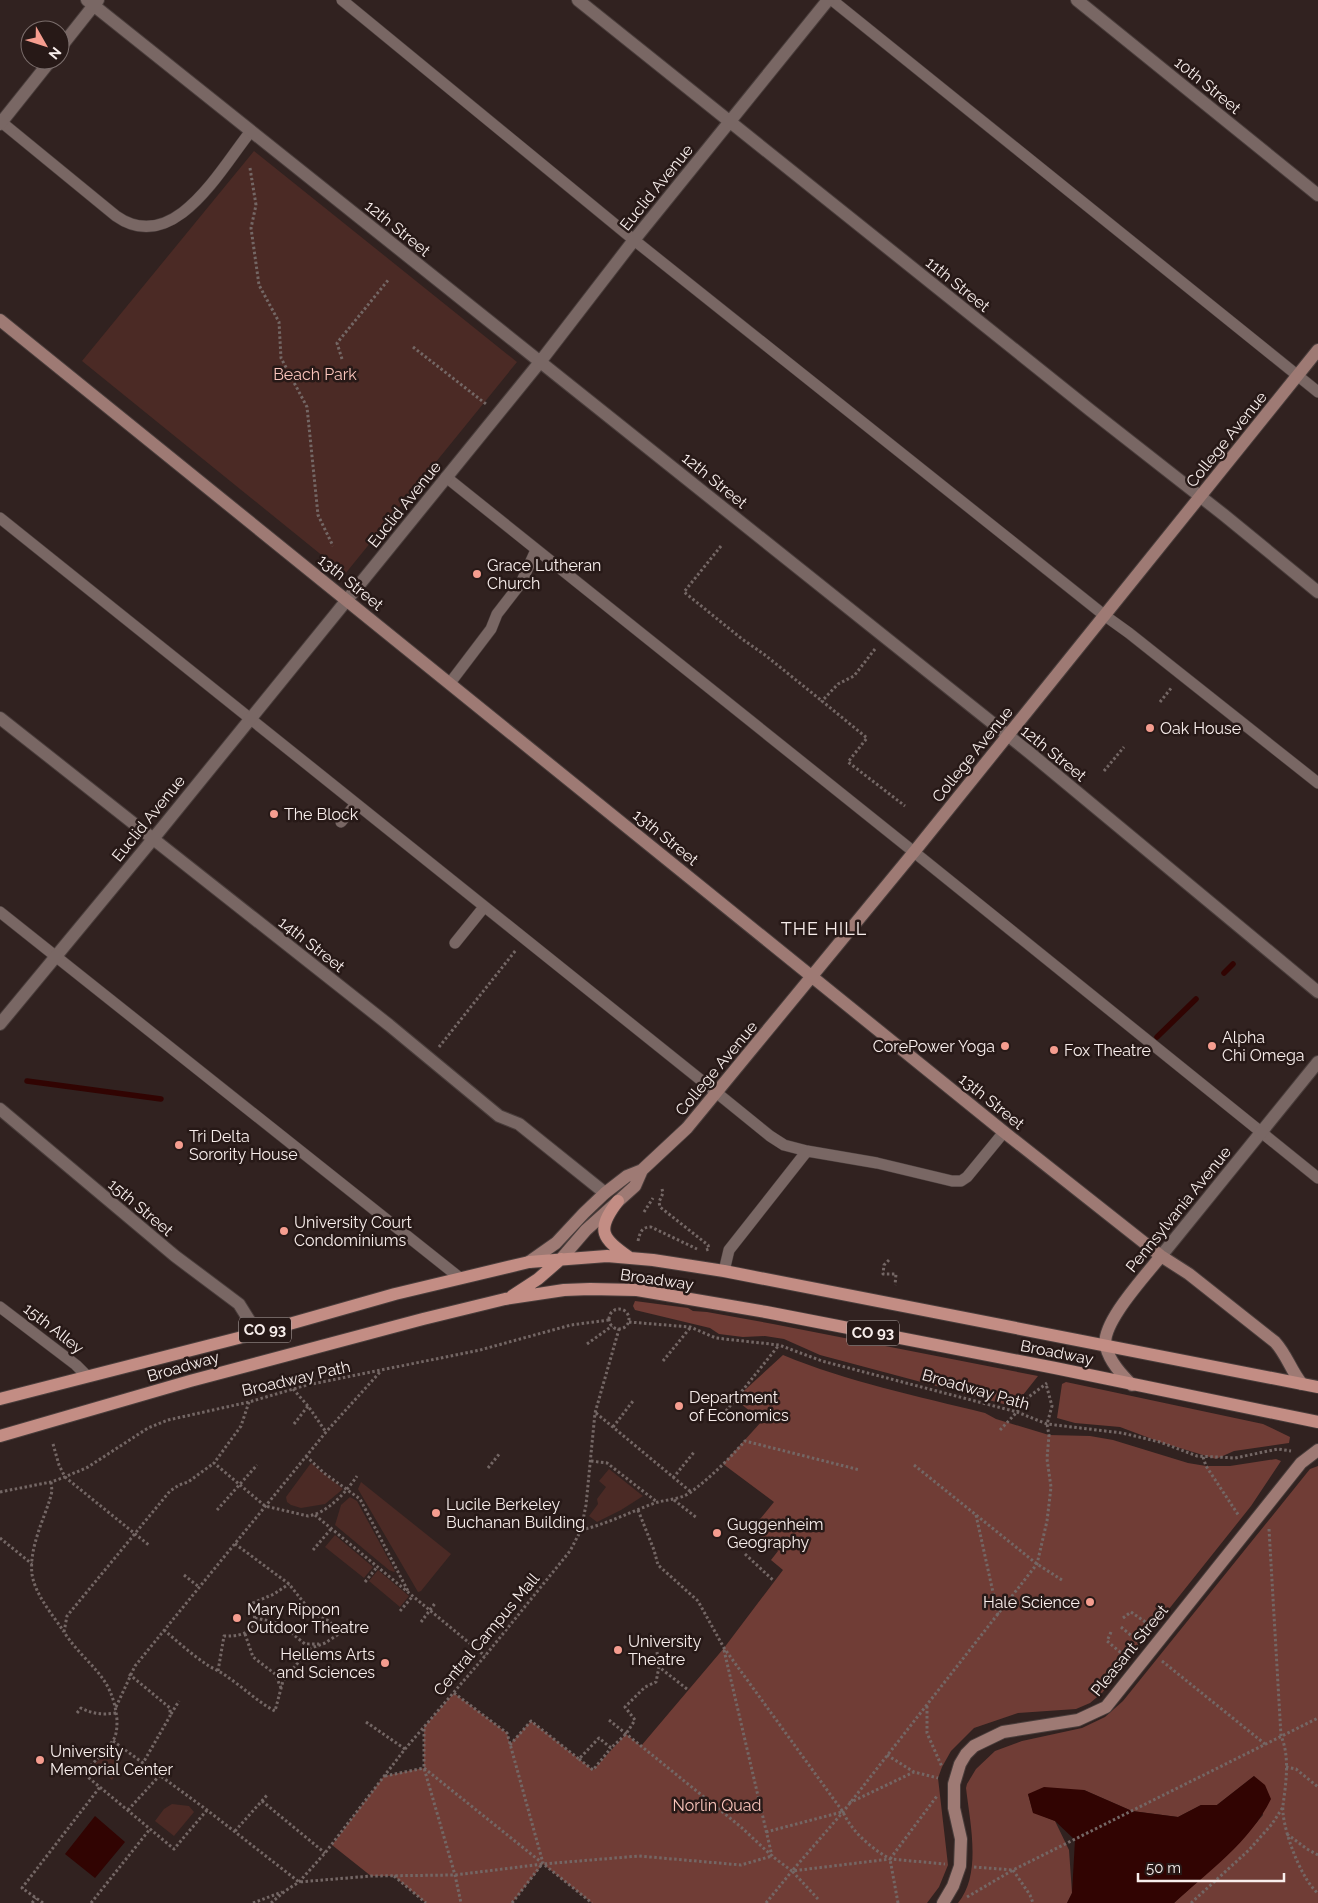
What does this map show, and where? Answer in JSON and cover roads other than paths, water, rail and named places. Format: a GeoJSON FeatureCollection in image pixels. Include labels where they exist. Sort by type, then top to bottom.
{"type":"FeatureCollection","features":[{"type":"Feature","properties":{"kind":"main road"},"geometry":{"type":"LineString","coordinates":[[618,1201],[604,1221],[605,1233],[609,1242],[630,1258]]}},
{"type":"Feature","properties":{"kind":"main road","name":"Broadway"},"geometry":{"type":"LineString","coordinates":[[0,1399],[254,1334],[395,1294],[460,1278],[529,1262],[607,1256],[724,1271],[1318,1388]]}},
{"type":"Feature","properties":{"kind":"main road"},"geometry":{"type":"LineString","coordinates":[[505,1299],[538,1279],[561,1259]]}},
{"type":"Feature","properties":{"kind":"main road","name":"Broadway"},"geometry":{"type":"LineString","coordinates":[[0,1436],[206,1376],[505,1299],[573,1290],[623,1289],[766,1312],[1315,1420]]}},
{"type":"Feature","properties":{"kind":"street","name":"11th Street"},"geometry":{"type":"LineString","coordinates":[[578,0],[1090,410],[1201,496],[1318,592]]}},
{"type":"Feature","properties":{"kind":"street","name":"Euclid Avenue"},"geometry":{"type":"LineString","coordinates":[[0,1024],[153,839],[540,362],[634,240],[828,0]]}},
{"type":"Feature","properties":{"kind":"street","name":"10th Street"},"geometry":{"type":"LineString","coordinates":[[1077,0],[1318,195]]}},
{"type":"Feature","properties":{"kind":"street"},"geometry":{"type":"LineString","coordinates":[[70,34],[93,2]]}},
{"type":"Feature","properties":{"kind":"street","name":"12th Street"},"geometry":{"type":"LineString","coordinates":[[93,2],[251,131],[1007,735],[1318,992]]}},
{"type":"Feature","properties":{"kind":"street"},"geometry":{"type":"LineString","coordinates":[[1,123],[42,70]]}},
{"type":"Feature","properties":{"kind":"street","name":"13th Street"},"geometry":{"type":"LineString","coordinates":[[0,320],[450,682],[1004,1132],[1160,1256],[1189,1274],[1275,1342],[1283,1350],[1294,1373],[1302,1384]]}},
{"type":"Feature","properties":{"kind":"street","name":"College Avenue"},"geometry":{"type":"LineString","coordinates":[[529,1262],[556,1243],[605,1193],[626,1176],[642,1170],[687,1128],[914,852],[1318,350]]}},
{"type":"Feature","properties":{"kind":"street","name":"14th Street"},"geometry":{"type":"LineString","coordinates":[[0,718],[499,1116],[519,1124],[605,1193]]}},
{"type":"Feature","properties":{"kind":"street","name":"Pennsylvania Avenue"},"geometry":{"type":"LineString","coordinates":[[1105,1346],[1106,1336],[1119,1309],[1318,1062]]}},
{"type":"Feature","properties":{"kind":"street","name":"15th Street"},"geometry":{"type":"LineString","coordinates":[[0,1108],[175,1256],[239,1304],[249,1320],[254,1334]]}},
{"type":"Feature","properties":{"kind":"street","name":"College Avenue"},"geometry":{"type":"LineString","coordinates":[[561,1259],[586,1230],[635,1186],[642,1170]]}},
{"type":"Feature","properties":{"kind":"street"},"geometry":{"type":"LineString","coordinates":[[1105,1346],[1118,1372],[1132,1384]]}},
{"type":"Feature","properties":{"kind":"street","name":"Pleasant Street"},"geometry":{"type":"LineString","coordinates":[[943,1903],[953,1886],[960,1866],[961,1839],[954,1808],[954,1784],[960,1764],[966,1754],[974,1746],[1002,1732],[1078,1720],[1106,1707],[1301,1463],[1316,1452]]}},
{"type":"Feature","properties":{"kind":"lane"},"geometry":{"type":"LineString","coordinates":[[342,0],[634,240],[1318,783]]}},
{"type":"Feature","properties":{"kind":"lane"},"geometry":{"type":"LineString","coordinates":[[832,0],[1318,392]]}},
{"type":"Feature","properties":{"kind":"lane"},"geometry":{"type":"LineString","coordinates":[[1,123],[116,216],[132,225],[142,226],[167,222],[181,216],[210,185],[251,131]]}},
{"type":"Feature","properties":{"kind":"lane"},"geometry":{"type":"LineString","coordinates":[[446,477],[1318,1178]]}},
{"type":"Feature","properties":{"kind":"lane"},"geometry":{"type":"LineString","coordinates":[[0,518],[716,1093],[784,1145],[807,1151],[877,1163],[952,1181],[961,1181],[967,1177],[1004,1132]]}},
{"type":"Feature","properties":{"kind":"lane"},"geometry":{"type":"LineString","coordinates":[[450,682],[492,630],[497,614],[521,583],[536,550]]}},
{"type":"Feature","properties":{"kind":"lane"},"geometry":{"type":"LineString","coordinates":[[341,822],[356,804]]}},
{"type":"Feature","properties":{"kind":"lane"},"geometry":{"type":"LineString","coordinates":[[455,943],[484,907]]}},
{"type":"Feature","properties":{"kind":"lane"},"geometry":{"type":"LineString","coordinates":[[0,912],[460,1278]]}},
{"type":"Feature","properties":{"kind":"lane"},"geometry":{"type":"LineString","coordinates":[[724,1271],[729,1250],[807,1151]]}},
{"type":"Feature","properties":{"kind":"lane","name":"15th Alley"},"geometry":{"type":"LineString","coordinates":[[0,1308],[76,1365],[87,1376]]}},
{"type":"Feature","properties":{"kind":"waterway"},"geometry":{"type":"LineString","coordinates":[[1224,973],[1233,964]]}},
{"type":"Feature","properties":{"kind":"waterway"},"geometry":{"type":"LineString","coordinates":[[1157,1037],[1196,999]]}},
{"type":"Feature","properties":{"kind":"waterway"},"geometry":{"type":"LineString","coordinates":[[27,1081],[161,1099]]}},
{"type":"Feature","properties":{"kind":"place","name":"Grace Lutheran Church"},"geometry":{"type":"Point","coordinates":[477,574]}},
{"type":"Feature","properties":{"kind":"place","name":"Oak House"},"geometry":{"type":"Point","coordinates":[1150,728]}},
{"type":"Feature","properties":{"kind":"place","name":"The Block"},"geometry":{"type":"Point","coordinates":[274,814]}},
{"type":"Feature","properties":{"kind":"place","name":"CorePower Yoga"},"geometry":{"type":"Point","coordinates":[1005,1046]}},
{"type":"Feature","properties":{"kind":"place","name":"Alpha Chi Omega"},"geometry":{"type":"Point","coordinates":[1212,1046]}},
{"type":"Feature","properties":{"kind":"place","name":"Fox Theatre"},"geometry":{"type":"Point","coordinates":[1054,1050]}},
{"type":"Feature","properties":{"kind":"place","name":"Tri Delta Sorority House"},"geometry":{"type":"Point","coordinates":[179,1145]}},
{"type":"Feature","properties":{"kind":"place","name":"University Court Condominiums"},"geometry":{"type":"Point","coordinates":[284,1231]}},
{"type":"Feature","properties":{"kind":"place","name":"Department of Economics"},"geometry":{"type":"Point","coordinates":[679,1406]}},
{"type":"Feature","properties":{"kind":"place","name":"Lucile Berkeley Buchanan Building"},"geometry":{"type":"Point","coordinates":[436,1513]}},
{"type":"Feature","properties":{"kind":"place","name":"Guggenheim Geography"},"geometry":{"type":"Point","coordinates":[717,1533]}},
{"type":"Feature","properties":{"kind":"place","name":"Hale Science"},"geometry":{"type":"Point","coordinates":[1090,1602]}},
{"type":"Feature","properties":{"kind":"place","name":"Mary Rippon Outdoor Theatre"},"geometry":{"type":"Point","coordinates":[237,1618]}},
{"type":"Feature","properties":{"kind":"place","name":"University Theatre"},"geometry":{"type":"Point","coordinates":[618,1650]}},
{"type":"Feature","properties":{"kind":"place","name":"Hellems Arts and Sciences"},"geometry":{"type":"Point","coordinates":[385,1663]}},
{"type":"Feature","properties":{"kind":"place","name":"University Memorial Center"},"geometry":{"type":"Point","coordinates":[40,1760]}},
{"type":"Feature","properties":{"kind":"district","name":"THE HILL"},"geometry":{"type":"Point","coordinates":[824,929]}},
{"type":"Feature","properties":{"kind":"park label","name":"Beach Park"},"geometry":{"type":"Point","coordinates":[315,374]}},
{"type":"Feature","properties":{"kind":"park label","name":"Norlin Quad"},"geometry":{"type":"Point","coordinates":[717,1805]}}]}
